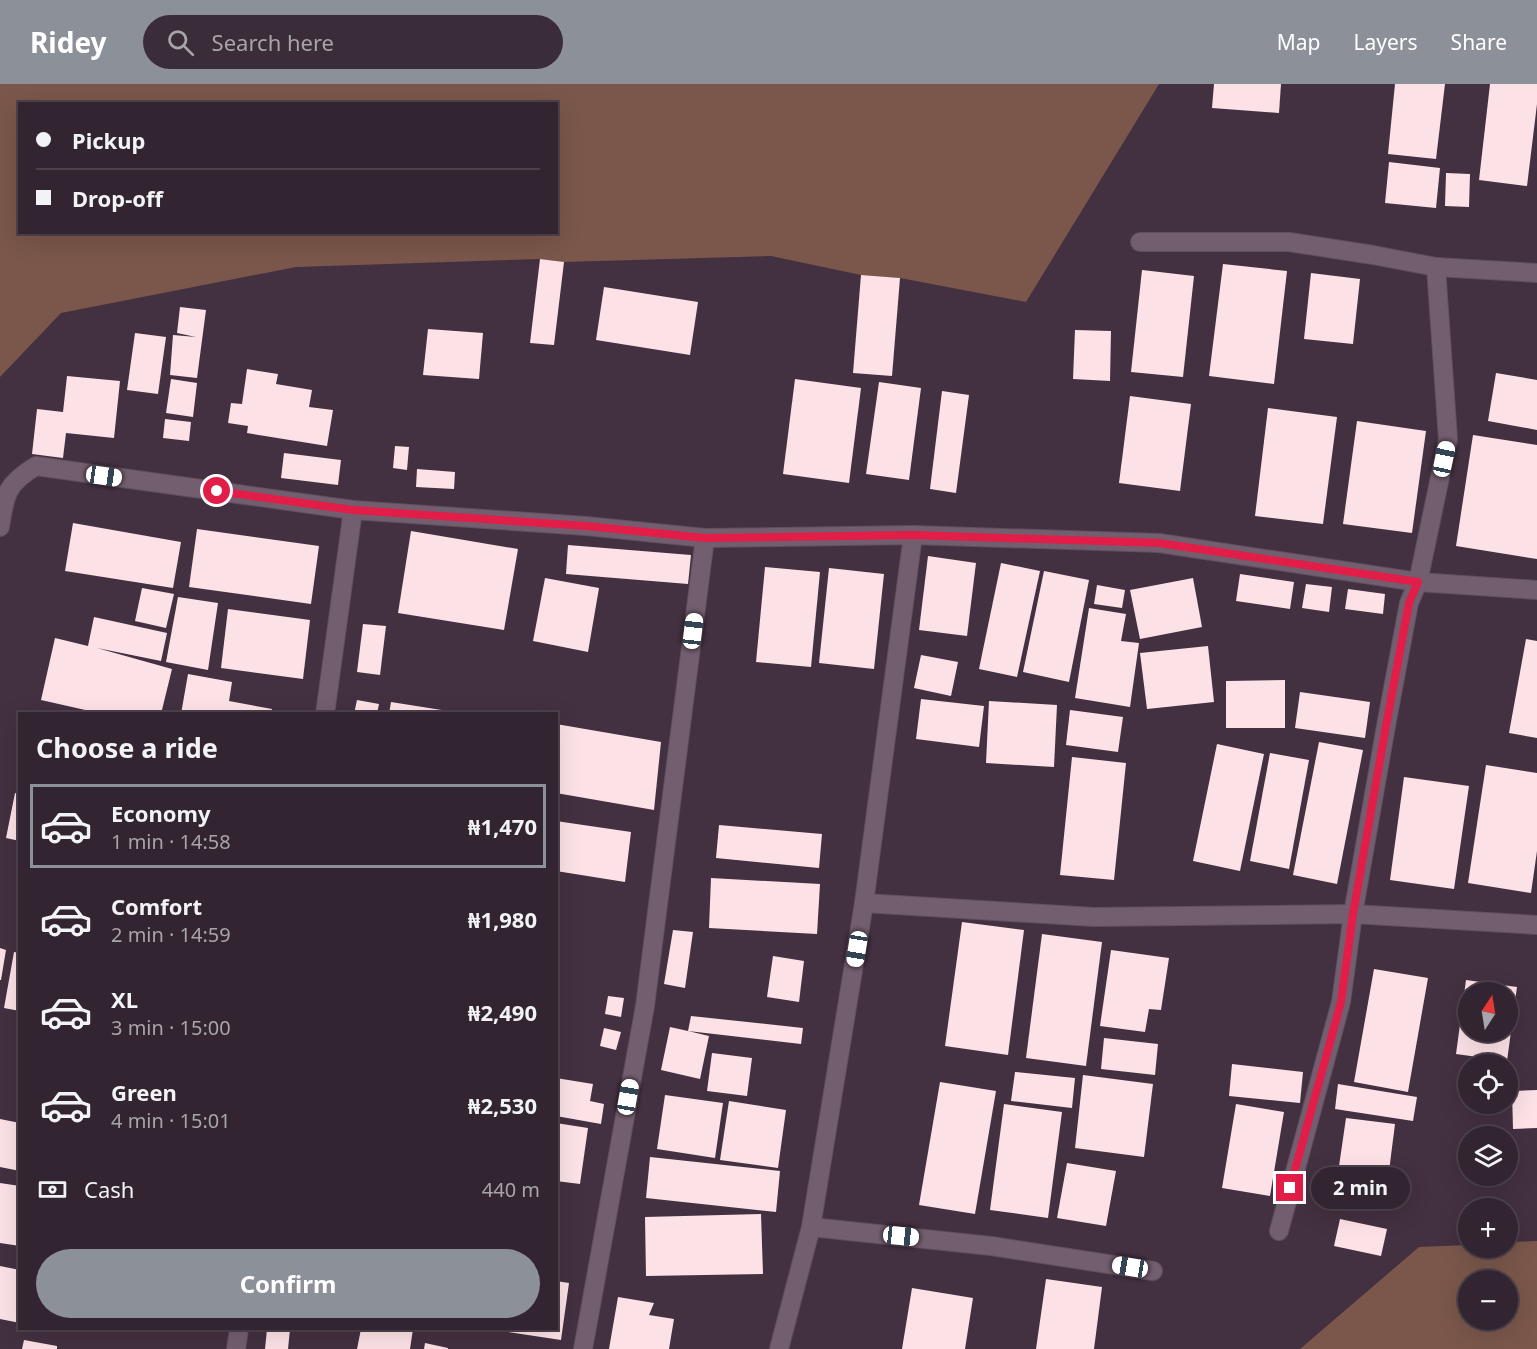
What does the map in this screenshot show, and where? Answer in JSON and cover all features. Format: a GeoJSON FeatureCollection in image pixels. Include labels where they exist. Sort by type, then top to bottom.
{"type":"FeatureCollection","features":[{"type":"Feature","properties":{"kind":"street"},"geometry":{"type":"LineString","coordinates":[[1140,242],[1289,242],[1436,267],[1537,273]]}},
{"type":"Feature","properties":{"kind":"street"},"geometry":{"type":"LineString","coordinates":[[1279,1231],[1341,1002],[1353,914],[1409,603],[1418,582],[1448,439],[1436,267]]}},
{"type":"Feature","properties":{"kind":"street"},"geometry":{"type":"LineString","coordinates":[[0,528],[5,496],[18,477],[36,466],[353,510],[586,526],[705,538],[913,535],[1159,543],[1418,582],[1537,590]]}},
{"type":"Feature","properties":{"kind":"street"},"geometry":{"type":"LineString","coordinates":[[325,712],[353,510]]}},
{"type":"Feature","properties":{"kind":"street"},"geometry":{"type":"LineString","coordinates":[[779,1349],[811,1227],[864,903],[913,535]]}},
{"type":"Feature","properties":{"kind":"street"},"geometry":{"type":"LineString","coordinates":[[584,1349],[645,1006],[705,538]]}},
{"type":"Feature","properties":{"kind":"street"},"geometry":{"type":"LineString","coordinates":[[864,903],[1094,917],[1353,914],[1537,925]]}},
{"type":"Feature","properties":{"kind":"street"},"geometry":{"type":"LineString","coordinates":[[811,1227],[991,1246],[1153,1271]]}},
{"type":"Feature","properties":{"kind":"street"},"geometry":{"type":"LineString","coordinates":[[236,1349],[239,1330]]}},
{"type":"Feature","properties":{"kind":"shaded area"},"geometry":{"type":"Polygon","coordinates":[[[0,84],[1159,84],[1026,302],[900,278],[861,275],[771,256],[564,262],[540,259],[296,267],[61,313],[0,377],[0,84]]]}},
{"type":"Feature","properties":{"kind":"shaded area"},"geometry":{"type":"Polygon","coordinates":[[[1537,1241],[1537,1349],[1300,1349],[1419,1247],[1458,1245],[1458,1258],[1518,1258],[1518,1242],[1537,1241]]]}},
{"type":"Feature","properties":{"kind":"building"},"geometry":{"type":"Polygon","coordinates":[[[1214,84],[1281,84],[1279,113],[1212,108],[1214,84]]]}},
{"type":"Feature","properties":{"kind":"building"},"geometry":{"type":"Polygon","coordinates":[[[1395,84],[1445,84],[1436,159],[1388,154],[1395,84]]]}},
{"type":"Feature","properties":{"kind":"building"},"geometry":{"type":"Polygon","coordinates":[[[1490,84],[1537,84],[1537,104],[1527,186],[1479,180],[1490,84]]]}},
{"type":"Feature","properties":{"kind":"building"},"geometry":{"type":"Polygon","coordinates":[[[1389,162],[1440,168],[1436,208],[1385,203],[1389,162]]]}},
{"type":"Feature","properties":{"kind":"building"},"geometry":{"type":"Polygon","coordinates":[[[1446,173],[1470,174],[1469,207],[1445,206],[1446,173]]]}},
{"type":"Feature","properties":{"kind":"building"},"geometry":{"type":"Polygon","coordinates":[[[540,259],[564,262],[554,345],[530,343],[540,259]]]}},
{"type":"Feature","properties":{"kind":"building"},"geometry":{"type":"Polygon","coordinates":[[[1223,264],[1287,271],[1274,384],[1209,376],[1223,264]]]}},
{"type":"Feature","properties":{"kind":"building"},"geometry":{"type":"Polygon","coordinates":[[[1142,270],[1194,276],[1183,377],[1131,372],[1142,270]]]}},
{"type":"Feature","properties":{"kind":"building"},"geometry":{"type":"Polygon","coordinates":[[[1311,273],[1360,279],[1353,344],[1304,339],[1311,273]]]}},
{"type":"Feature","properties":{"kind":"building"},"geometry":{"type":"Polygon","coordinates":[[[861,275],[900,278],[892,376],[853,373],[861,275]]]}},
{"type":"Feature","properties":{"kind":"building"},"geometry":{"type":"Polygon","coordinates":[[[604,287],[698,302],[690,355],[596,340],[604,287]]]}},
{"type":"Feature","properties":{"kind":"building"},"geometry":{"type":"Polygon","coordinates":[[[180,307],[206,310],[197,378],[170,375],[173,335],[196,337],[177,333],[180,307]]]}},
{"type":"Feature","properties":{"kind":"building"},"geometry":{"type":"Polygon","coordinates":[[[428,329],[483,333],[479,379],[423,375],[428,329]]]}},
{"type":"Feature","properties":{"kind":"building"},"geometry":{"type":"Polygon","coordinates":[[[1075,330],[1111,331],[1110,381],[1073,379],[1075,330]]]}},
{"type":"Feature","properties":{"kind":"building"},"geometry":{"type":"Polygon","coordinates":[[[135,333],[166,337],[158,394],[127,390],[135,333]]]}},
{"type":"Feature","properties":{"kind":"building"},"geometry":{"type":"Polygon","coordinates":[[[247,369],[278,374],[276,384],[312,390],[309,407],[333,410],[327,446],[247,433],[248,426],[228,423],[231,403],[242,404],[247,369]]]}},
{"type":"Feature","properties":{"kind":"building"},"geometry":{"type":"Polygon","coordinates":[[[1496,373],[1537,380],[1537,430],[1488,421],[1496,373]]]}},
{"type":"Feature","properties":{"kind":"building"},"geometry":{"type":"Polygon","coordinates":[[[67,376],[120,381],[114,438],[66,433],[63,458],[32,454],[37,409],[63,412],[67,376]]]}},
{"type":"Feature","properties":{"kind":"building"},"geometry":{"type":"Polygon","coordinates":[[[171,379],[197,383],[193,417],[166,413],[171,379]]]}},
{"type":"Feature","properties":{"kind":"building"},"geometry":{"type":"Polygon","coordinates":[[[795,379],[861,388],[849,483],[783,474],[795,379]]]}},
{"type":"Feature","properties":{"kind":"building"},"geometry":{"type":"Polygon","coordinates":[[[879,382],[921,388],[909,480],[866,474],[879,382]]]}},
{"type":"Feature","properties":{"kind":"building"},"geometry":{"type":"Polygon","coordinates":[[[942,391],[969,395],[956,493],[930,489],[942,391]]]}},
{"type":"Feature","properties":{"kind":"building"},"geometry":{"type":"Polygon","coordinates":[[[1130,396],[1191,404],[1180,491],[1119,483],[1130,396]]]}},
{"type":"Feature","properties":{"kind":"building"},"geometry":{"type":"Polygon","coordinates":[[[1268,408],[1337,417],[1323,524],[1255,516],[1268,408]]]}},
{"type":"Feature","properties":{"kind":"building"},"geometry":{"type":"Polygon","coordinates":[[[165,419],[191,422],[189,441],[163,438],[165,419]]]}},
{"type":"Feature","properties":{"kind":"building"},"geometry":{"type":"Polygon","coordinates":[[[1357,421],[1426,431],[1412,533],[1343,524],[1357,421]]]}},
{"type":"Feature","properties":{"kind":"building"},"geometry":{"type":"Polygon","coordinates":[[[1473,435],[1537,445],[1537,559],[1456,546],[1473,435]]]}},
{"type":"Feature","properties":{"kind":"building"},"geometry":{"type":"Polygon","coordinates":[[[395,446],[409,447],[407,470],[393,468],[395,446]]]}},
{"type":"Feature","properties":{"kind":"building"},"geometry":{"type":"Polygon","coordinates":[[[284,453],[341,460],[338,485],[281,478],[284,453]]]}},
{"type":"Feature","properties":{"kind":"building"},"geometry":{"type":"Polygon","coordinates":[[[417,469],[455,472],[454,489],[416,487],[417,469]]]}},
{"type":"Feature","properties":{"kind":"building"},"geometry":{"type":"Polygon","coordinates":[[[73,523],[181,542],[173,588],[65,571],[73,523]]]}},
{"type":"Feature","properties":{"kind":"building"},"geometry":{"type":"Polygon","coordinates":[[[197,529],[319,546],[311,604],[189,587],[197,529]]]}},
{"type":"Feature","properties":{"kind":"building"},"geometry":{"type":"Polygon","coordinates":[[[411,531],[518,549],[504,630],[398,613],[411,531]]]}},
{"type":"Feature","properties":{"kind":"building"},"geometry":{"type":"Polygon","coordinates":[[[568,545],[691,555],[688,584],[566,574],[568,545]]]}},
{"type":"Feature","properties":{"kind":"building"},"geometry":{"type":"Polygon","coordinates":[[[928,556],[976,563],[967,636],[919,630],[928,556]]]}},
{"type":"Feature","properties":{"kind":"building"},"geometry":{"type":"Polygon","coordinates":[[[1001,563],[1040,571],[1017,677],[979,669],[1001,563]]]}},
{"type":"Feature","properties":{"kind":"building"},"geometry":{"type":"Polygon","coordinates":[[[765,567],[820,572],[811,667],[756,662],[765,567]]]}},
{"type":"Feature","properties":{"kind":"building"},"geometry":{"type":"Polygon","coordinates":[[[829,568],[884,574],[874,669],[819,663],[829,568]]]}},
{"type":"Feature","properties":{"kind":"building"},"geometry":{"type":"Polygon","coordinates":[[[1044,571],[1089,580],[1069,682],[1023,672],[1044,571]]]}},
{"type":"Feature","properties":{"kind":"building"},"geometry":{"type":"Polygon","coordinates":[[[1240,574],[1294,582],[1290,609],[1236,601],[1240,574]]]}},
{"type":"Feature","properties":{"kind":"building"},"geometry":{"type":"Polygon","coordinates":[[[545,578],[599,588],[588,652],[533,641],[545,578]]]}},
{"type":"Feature","properties":{"kind":"building"},"geometry":{"type":"Polygon","coordinates":[[[1193,578],[1202,627],[1140,639],[1130,590],[1193,578]]]}},
{"type":"Feature","properties":{"kind":"building"},"geometry":{"type":"Polygon","coordinates":[[[1306,584],[1332,587],[1329,612],[1302,608],[1306,584]]]}},
{"type":"Feature","properties":{"kind":"building"},"geometry":{"type":"Polygon","coordinates":[[[1097,585],[1125,590],[1122,608],[1094,604],[1097,585]]]}},
{"type":"Feature","properties":{"kind":"building"},"geometry":{"type":"Polygon","coordinates":[[[142,588],[174,594],[166,628],[135,621],[142,588]]]}},
{"type":"Feature","properties":{"kind":"building"},"geometry":{"type":"Polygon","coordinates":[[[1348,589],[1385,594],[1383,614],[1345,609],[1348,589]]]}},
{"type":"Feature","properties":{"kind":"building"},"geometry":{"type":"Polygon","coordinates":[[[178,597],[218,603],[208,670],[166,662],[178,597]]]}},
{"type":"Feature","properties":{"kind":"building"},"geometry":{"type":"Polygon","coordinates":[[[1089,608],[1126,614],[1121,641],[1139,643],[1130,707],[1075,698],[1089,608]]]}},
{"type":"Feature","properties":{"kind":"building"},"geometry":{"type":"Polygon","coordinates":[[[228,609],[310,620],[303,679],[221,668],[228,609]]]}},
{"type":"Feature","properties":{"kind":"building"},"geometry":{"type":"Polygon","coordinates":[[[94,617],[167,633],[161,661],[97,648],[172,669],[161,712],[94,712],[41,700],[55,638],[88,646],[94,617]]]}},
{"type":"Feature","properties":{"kind":"building"},"geometry":{"type":"Polygon","coordinates":[[[363,624],[386,626],[380,675],[357,672],[363,624]]]}},
{"type":"Feature","properties":{"kind":"building"},"geometry":{"type":"Polygon","coordinates":[[[1526,639],[1537,641],[1537,738],[1509,733],[1526,639]]]}},
{"type":"Feature","properties":{"kind":"building"},"geometry":{"type":"Polygon","coordinates":[[[1208,646],[1214,702],[1147,709],[1140,653],[1208,646]]]}},
{"type":"Feature","properties":{"kind":"building"},"geometry":{"type":"Polygon","coordinates":[[[921,655],[958,662],[951,696],[914,688],[921,655]]]}},
{"type":"Feature","properties":{"kind":"building"},"geometry":{"type":"Polygon","coordinates":[[[188,674],[232,682],[229,701],[272,709],[271,712],[181,712],[188,674]]]}},
{"type":"Feature","properties":{"kind":"building"},"geometry":{"type":"Polygon","coordinates":[[[1285,680],[1285,728],[1226,728],[1226,681],[1285,680]]]}},
{"type":"Feature","properties":{"kind":"building"},"geometry":{"type":"Polygon","coordinates":[[[1300,692],[1370,702],[1365,738],[1295,728],[1300,692]]]}},
{"type":"Feature","properties":{"kind":"building"},"geometry":{"type":"Polygon","coordinates":[[[921,699],[984,706],[979,747],[916,739],[921,699]]]}},
{"type":"Feature","properties":{"kind":"building"},"geometry":{"type":"Polygon","coordinates":[[[357,700],[379,704],[377,712],[354,712],[357,700]]]}},
{"type":"Feature","properties":{"kind":"building"},"geometry":{"type":"Polygon","coordinates":[[[989,701],[1057,705],[1054,767],[986,763],[989,701]]]}},
{"type":"Feature","properties":{"kind":"building"},"geometry":{"type":"Polygon","coordinates":[[[391,702],[448,711],[448,712],[389,712],[391,702]]]}},
{"type":"Feature","properties":{"kind":"building"},"geometry":{"type":"Polygon","coordinates":[[[1070,710],[1123,717],[1118,752],[1066,745],[1070,710]]]}},
{"type":"Feature","properties":{"kind":"building"},"geometry":{"type":"Polygon","coordinates":[[[558,724],[661,742],[654,810],[558,793],[558,724]]]}},
{"type":"Feature","properties":{"kind":"building"},"geometry":{"type":"Polygon","coordinates":[[[1319,742],[1363,750],[1337,884],[1293,875],[1319,742]]]}},
{"type":"Feature","properties":{"kind":"building"},"geometry":{"type":"Polygon","coordinates":[[[1217,744],[1264,754],[1240,871],[1193,861],[1217,744]]]}},
{"type":"Feature","properties":{"kind":"building"},"geometry":{"type":"Polygon","coordinates":[[[1270,753],[1309,760],[1289,869],[1250,861],[1270,753]]]}},
{"type":"Feature","properties":{"kind":"building"},"geometry":{"type":"Polygon","coordinates":[[[1072,757],[1126,763],[1114,880],[1060,875],[1072,757]]]}},
{"type":"Feature","properties":{"kind":"building"},"geometry":{"type":"Polygon","coordinates":[[[1486,765],[1537,773],[1537,851],[1531,893],[1468,883],[1486,765]]]}},
{"type":"Feature","properties":{"kind":"building"},"geometry":{"type":"Polygon","coordinates":[[[1404,777],[1469,786],[1454,889],[1390,880],[1404,777]]]}},
{"type":"Feature","properties":{"kind":"building"},"geometry":{"type":"Polygon","coordinates":[[[15,793],[18,794],[18,841],[6,838],[15,793]]]}},
{"type":"Feature","properties":{"kind":"building"},"geometry":{"type":"Polygon","coordinates":[[[558,821],[631,832],[625,882],[558,871],[558,821]]]}},
{"type":"Feature","properties":{"kind":"building"},"geometry":{"type":"Polygon","coordinates":[[[719,825],[822,834],[819,868],[716,858],[719,825]]]}},
{"type":"Feature","properties":{"kind":"building"},"geometry":{"type":"Polygon","coordinates":[[[711,878],[820,884],[817,934],[709,928],[711,878]]]}},
{"type":"Feature","properties":{"kind":"building"},"geometry":{"type":"Polygon","coordinates":[[[962,922],[1024,930],[1008,1055],[945,1046],[962,922]]]}},
{"type":"Feature","properties":{"kind":"building"},"geometry":{"type":"Polygon","coordinates":[[[673,930],[693,932],[685,988],[664,984],[673,930]]]}},
{"type":"Feature","properties":{"kind":"building"},"geometry":{"type":"Polygon","coordinates":[[[1042,934],[1102,942],[1086,1066],[1026,1058],[1042,934]]]}},
{"type":"Feature","properties":{"kind":"building"},"geometry":{"type":"Polygon","coordinates":[[[0,948],[6,950],[1,980],[0,980],[0,948]]]}},
{"type":"Feature","properties":{"kind":"building"},"geometry":{"type":"Polygon","coordinates":[[[1111,950],[1169,958],[1161,1010],[1149,1009],[1145,1032],[1100,1026],[1111,950]]]}},
{"type":"Feature","properties":{"kind":"building"},"geometry":{"type":"Polygon","coordinates":[[[14,952],[18,953],[18,1011],[4,1008],[14,952]]]}},
{"type":"Feature","properties":{"kind":"building"},"geometry":{"type":"Polygon","coordinates":[[[773,956],[804,961],[799,1002],[767,997],[773,956]]]}},
{"type":"Feature","properties":{"kind":"building"},"geometry":{"type":"Polygon","coordinates":[[[1374,969],[1428,978],[1408,1092],[1354,1082],[1374,969]]]}},
{"type":"Feature","properties":{"kind":"building"},"geometry":{"type":"Polygon","coordinates":[[[608,996],[624,998],[621,1017],[605,1014],[608,996]]]}},
{"type":"Feature","properties":{"kind":"building"},"geometry":{"type":"Polygon","coordinates":[[[691,1016],[803,1028],[801,1044],[688,1031],[691,1016]]]}},
{"type":"Feature","properties":{"kind":"building"},"geometry":{"type":"Polygon","coordinates":[[[670,1027],[709,1036],[700,1079],[661,1070],[670,1027]]]}},
{"type":"Feature","properties":{"kind":"building"},"geometry":{"type":"Polygon","coordinates":[[[604,1028],[621,1032],[616,1050],[600,1046],[604,1028]]]}},
{"type":"Feature","properties":{"kind":"building"},"geometry":{"type":"Polygon","coordinates":[[[1104,1038],[1158,1044],[1155,1075],[1101,1069],[1104,1038]]]}},
{"type":"Feature","properties":{"kind":"building"},"geometry":{"type":"Polygon","coordinates":[[[1458,1039],[1458,1042],[1510,1042],[1508,1054],[1456,1054],[1458,1039]]]}},
{"type":"Feature","properties":{"kind":"building"},"geometry":{"type":"Polygon","coordinates":[[[712,1053],[752,1058],[747,1096],[707,1091],[712,1053]]]}},
{"type":"Feature","properties":{"kind":"building"},"geometry":{"type":"Polygon","coordinates":[[[1232,1064],[1303,1072],[1300,1103],[1229,1096],[1232,1064]]]}},
{"type":"Feature","properties":{"kind":"building"},"geometry":{"type":"Polygon","coordinates":[[[1015,1072],[1075,1078],[1072,1108],[1011,1101],[1015,1072]]]}},
{"type":"Feature","properties":{"kind":"building"},"geometry":{"type":"Polygon","coordinates":[[[1083,1075],[1153,1084],[1144,1157],[1075,1148],[1083,1075]]]}},
{"type":"Feature","properties":{"kind":"building"},"geometry":{"type":"Polygon","coordinates":[[[558,1078],[593,1084],[590,1101],[604,1104],[601,1124],[558,1116],[558,1078]]]}},
{"type":"Feature","properties":{"kind":"building"},"geometry":{"type":"Polygon","coordinates":[[[940,1082],[996,1091],[975,1214],[919,1205],[940,1082]]]}},
{"type":"Feature","properties":{"kind":"building"},"geometry":{"type":"Polygon","coordinates":[[[1338,1084],[1417,1097],[1413,1121],[1335,1109],[1338,1084]]]}},
{"type":"Feature","properties":{"kind":"building"},"geometry":{"type":"Polygon","coordinates":[[[1537,1090],[1537,1128],[1518,1129],[1518,1126],[1513,1126],[1513,1114],[1518,1114],[1518,1091],[1537,1090]]]}},
{"type":"Feature","properties":{"kind":"building"},"geometry":{"type":"Polygon","coordinates":[[[665,1095],[723,1103],[715,1158],[657,1149],[665,1095]]]}},
{"type":"Feature","properties":{"kind":"building"},"geometry":{"type":"Polygon","coordinates":[[[729,1101],[786,1110],[778,1168],[720,1160],[729,1101]]]}},
{"type":"Feature","properties":{"kind":"building"},"geometry":{"type":"Polygon","coordinates":[[[1004,1104],[1062,1112],[1048,1218],[990,1210],[1004,1104]]]}},
{"type":"Feature","properties":{"kind":"building"},"geometry":{"type":"Polygon","coordinates":[[[1236,1104],[1284,1112],[1270,1196],[1222,1188],[1236,1104]]]}},
{"type":"Feature","properties":{"kind":"building"},"geometry":{"type":"Polygon","coordinates":[[[1346,1118],[1395,1124],[1387,1187],[1337,1180],[1346,1118]]]}},
{"type":"Feature","properties":{"kind":"building"},"geometry":{"type":"Polygon","coordinates":[[[0,1119],[18,1123],[18,1171],[0,1167],[0,1119]]]}},
{"type":"Feature","properties":{"kind":"building"},"geometry":{"type":"Polygon","coordinates":[[[558,1123],[588,1128],[580,1184],[558,1181],[558,1123]]]}},
{"type":"Feature","properties":{"kind":"building"},"geometry":{"type":"Polygon","coordinates":[[[650,1157],[780,1171],[776,1212],[646,1198],[650,1157]]]}},
{"type":"Feature","properties":{"kind":"building"},"geometry":{"type":"Polygon","coordinates":[[[1067,1163],[1116,1171],[1106,1226],[1057,1218],[1067,1163]]]}},
{"type":"Feature","properties":{"kind":"building"},"geometry":{"type":"Polygon","coordinates":[[[0,1183],[18,1186],[18,1246],[0,1243],[0,1183]]]}},
{"type":"Feature","properties":{"kind":"building"},"geometry":{"type":"Polygon","coordinates":[[[761,1214],[763,1274],[646,1276],[645,1217],[761,1214]]]}},
{"type":"Feature","properties":{"kind":"building"},"geometry":{"type":"Polygon","coordinates":[[[1340,1219],[1387,1229],[1381,1256],[1334,1246],[1340,1219]]]}},
{"type":"Feature","properties":{"kind":"building"},"geometry":{"type":"Polygon","coordinates":[[[0,1266],[18,1270],[18,1323],[0,1319],[0,1266]]]}},
{"type":"Feature","properties":{"kind":"building"},"geometry":{"type":"Polygon","coordinates":[[[1046,1279],[1102,1287],[1094,1349],[1036,1349],[1046,1279]]]}},
{"type":"Feature","properties":{"kind":"building"},"geometry":{"type":"Polygon","coordinates":[[[558,1281],[569,1283],[561,1340],[495,1330],[558,1330],[558,1281]]]}},
{"type":"Feature","properties":{"kind":"building"},"geometry":{"type":"Polygon","coordinates":[[[912,1288],[973,1298],[965,1349],[902,1349],[912,1288]]]}},
{"type":"Feature","properties":{"kind":"building"},"geometry":{"type":"Polygon","coordinates":[[[618,1297],[654,1303],[649,1315],[674,1319],[669,1349],[609,1349],[618,1297]]]}},
{"type":"Feature","properties":{"kind":"building"},"geometry":{"type":"Polygon","coordinates":[[[267,1330],[290,1330],[288,1349],[265,1349],[267,1330]]]}},
{"type":"Feature","properties":{"kind":"building"},"geometry":{"type":"Polygon","coordinates":[[[361,1330],[413,1330],[410,1349],[357,1349],[361,1330]]]}},
{"type":"Feature","properties":{"kind":"building"},"geometry":{"type":"Polygon","coordinates":[[[24,1340],[57,1346],[57,1349],[22,1349],[24,1340]]]}},
{"type":"Feature","properties":{"kind":"building"},"geometry":{"type":"Polygon","coordinates":[[[425,1343],[448,1348],[448,1349],[424,1349],[425,1343]]]}},
{"type":"Feature","properties":{"kind":"route"},"geometry":{"type":"LineString","coordinates":[[217,491],[353,510],[586,526],[705,538],[913,535],[1159,543],[1418,582],[1409,603],[1386,726],[1353,914],[1341,1002],[1290,1188]]}}]}
